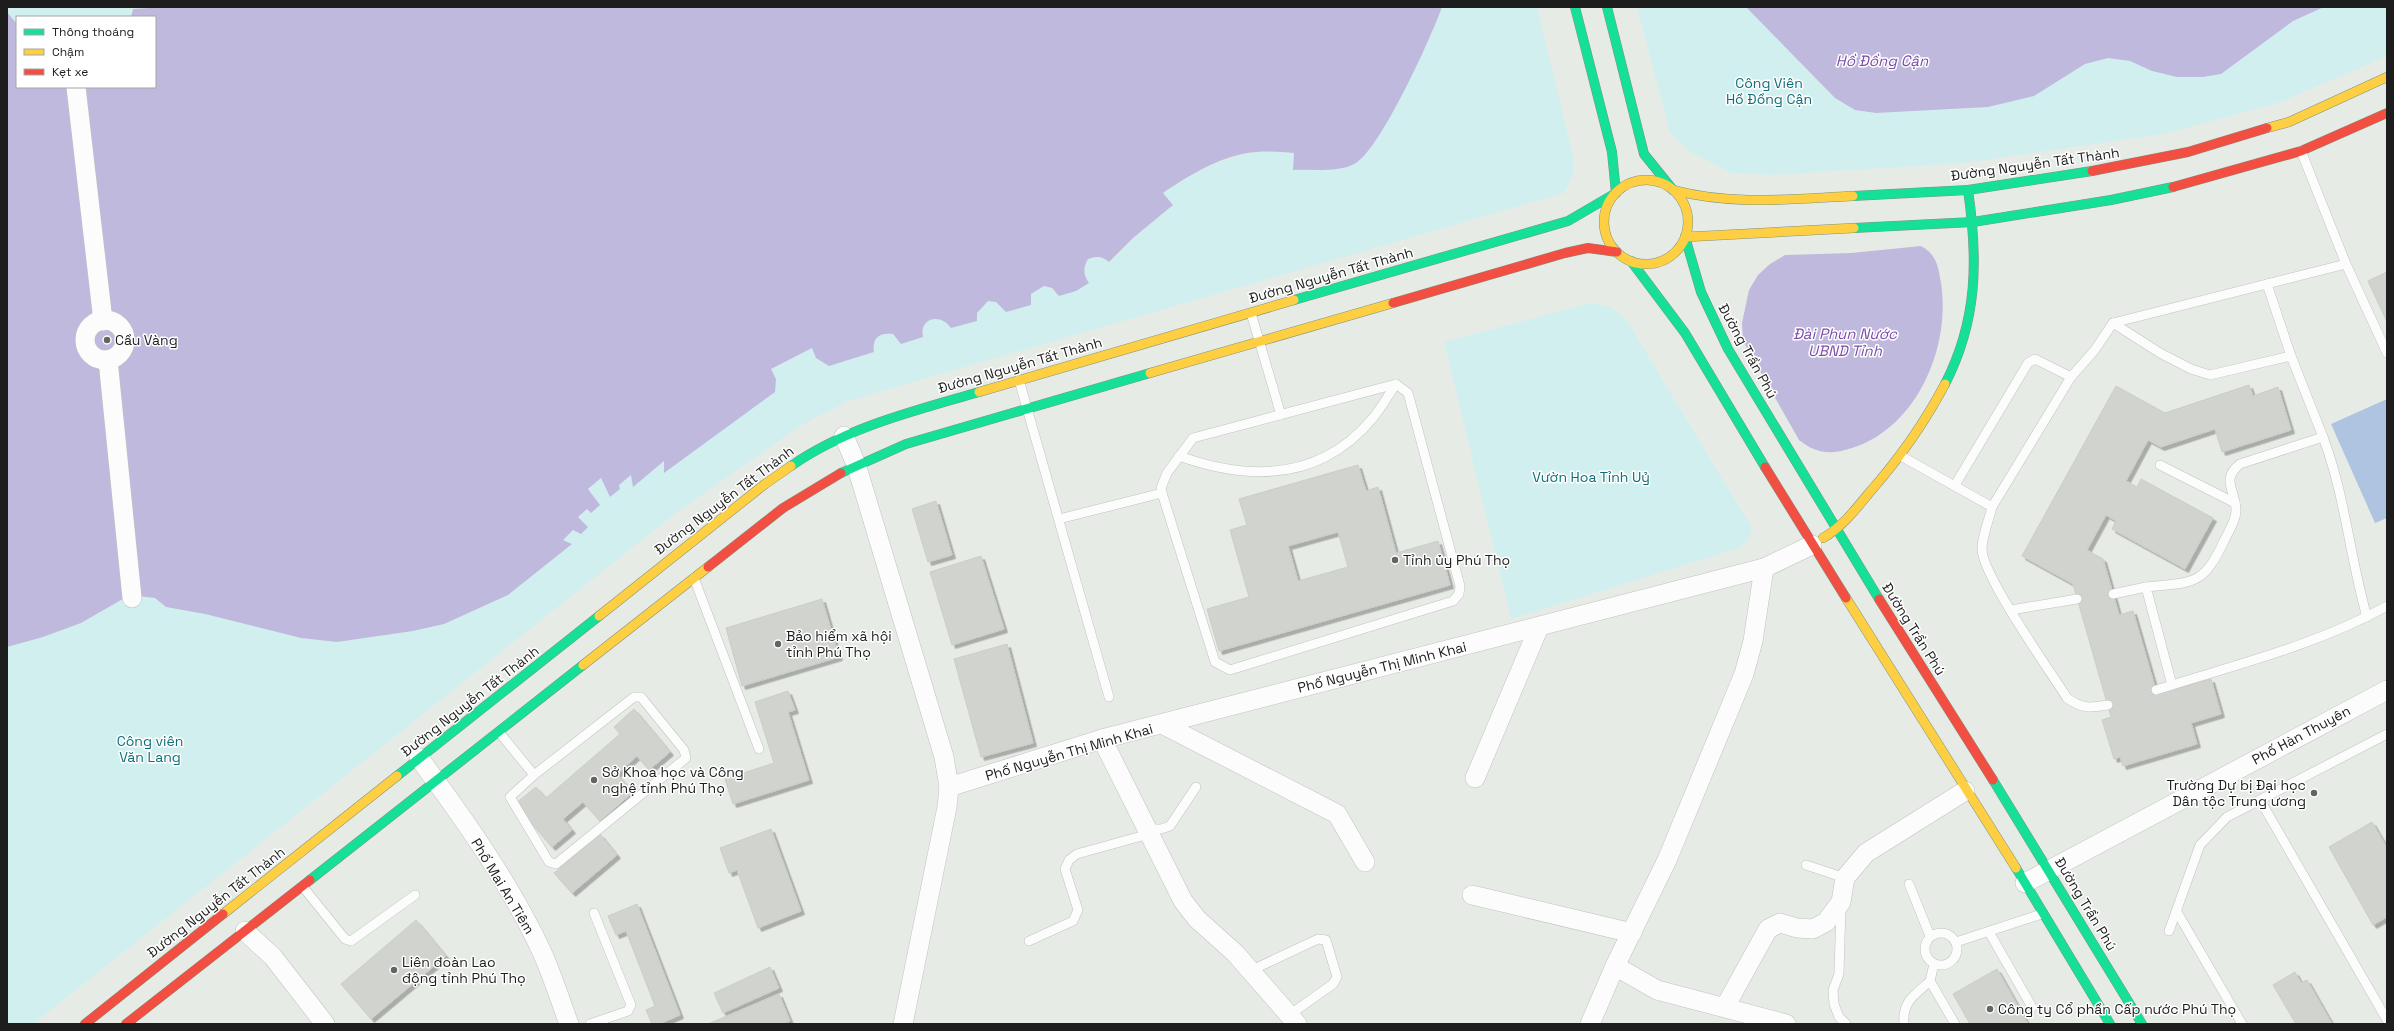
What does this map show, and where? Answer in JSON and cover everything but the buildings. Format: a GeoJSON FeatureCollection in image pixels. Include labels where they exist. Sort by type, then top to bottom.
{"type":"FeatureCollection","features":[{"type":"Feature","properties":{"kind":"main road"},"geometry":{"type":"LineString","coordinates":[[1575,7],[1612,152],[1616,193]]}},
{"type":"Feature","properties":{"kind":"main road"},"geometry":{"type":"LineString","coordinates":[[1607,7],[1643,151],[1647,160],[1682,200],[1687,212],[1688,225],[1685,237],[1676,251],[1663,260],[1647,264],[1631,261]]}},
{"type":"Feature","properties":{"kind":"main road","name":"Đường Nguyễn Tất Thành"},"geometry":{"type":"LineString","coordinates":[[1673,190],[1704,198],[1739,201],[1968,190],[2101,170],[2188,152],[2289,122],[2385,82]]}},
{"type":"Feature","properties":{"kind":"main road"},"geometry":{"type":"LineString","coordinates":[[1685,237],[1972,222],[2152,192],[2232,172],[2301,151],[2387,113]]}},
{"type":"Feature","properties":{"kind":"main road"},"geometry":{"type":"LineString","coordinates":[[1617,252],[1608,239],[1604,223],[1607,207],[1616,193],[1632,183],[1644,180],[1657,181],[1673,190]]}},
{"type":"Feature","properties":{"kind":"main road"},"geometry":{"type":"LineString","coordinates":[[1812,544],[1836,530],[1901,456],[1926,422],[1940,397],[1965,335],[1972,304],[1975,274],[1972,222],[1968,190]]}},
{"type":"Feature","properties":{"kind":"main road","name":"Đường Nguyễn Tất Thành"},"geometry":{"type":"LineString","coordinates":[[85,1024],[765,484],[804,457],[844,436],[895,416],[1568,220],[1590,210],[1616,193]]}},
{"type":"Feature","properties":{"kind":"main road","name":"Đường Trần Phú"},"geometry":{"type":"LineString","coordinates":[[1685,237],[1699,286],[1718,329],[1836,530],[2049,869],[2142,1024]]}},
{"type":"Feature","properties":{"kind":"main road"},"geometry":{"type":"LineString","coordinates":[[126,1024],[303,887],[693,577],[783,508],[820,483],[856,464],[906,444],[1581,249],[1597,248],[1617,252],[1631,261],[1653,288],[1685,333],[1812,544],[2024,883],[2110,1024]]}},
{"type":"Feature","properties":{"kind":"street"},"geometry":{"type":"LineString","coordinates":[[76,88],[103,321]]}},
{"type":"Feature","properties":{"kind":"street"},"geometry":{"type":"LineString","coordinates":[[103,321],[116,324],[124,335],[123,348],[120,354],[108,360],[96,358],[90,354],[85,343],[91,326],[103,321]]}},
{"type":"Feature","properties":{"kind":"street"},"geometry":{"type":"LineString","coordinates":[[108,360],[132,598]]}},
{"type":"Feature","properties":{"kind":"street"},"geometry":{"type":"LineString","coordinates":[[844,436],[856,464],[944,757],[949,787],[947,807],[905,1023]]}},
{"type":"Feature","properties":{"kind":"street","name":"Phố Nguyễn Thị Minh Khai"},"geometry":{"type":"LineString","coordinates":[[949,787],[1102,740],[1764,568],[1812,544]]}},
{"type":"Feature","properties":{"kind":"street"},"geometry":{"type":"LineString","coordinates":[[1590,1024],[1615,966],[1667,860],[1744,674],[1753,641],[1764,568]]}},
{"type":"Feature","properties":{"kind":"street"},"geometry":{"type":"LineString","coordinates":[[1476,778],[1539,627]]}},
{"type":"Feature","properties":{"kind":"street","name":"Phố Hàn Thuyên"},"geometry":{"type":"LineString","coordinates":[[2024,883],[2387,690]]}},
{"type":"Feature","properties":{"kind":"street"},"geometry":{"type":"LineString","coordinates":[[1162,724],[1337,814],[1365,862]]}},
{"type":"Feature","properties":{"kind":"street"},"geometry":{"type":"LineString","coordinates":[[1102,740],[1183,901],[1196,918],[1223,941],[1292,1020]]}},
{"type":"Feature","properties":{"kind":"street","name":"Phố Mai An Tiêm"},"geometry":{"type":"LineString","coordinates":[[420,758],[512,897],[541,951],[569,1024]]}},
{"type":"Feature","properties":{"kind":"street"},"geometry":{"type":"LineString","coordinates":[[1725,1007],[1768,929],[1780,922],[1798,928],[1813,929],[1826,922],[1842,902],[1845,878],[1866,853],[1966,791]]}},
{"type":"Feature","properties":{"kind":"street"},"geometry":{"type":"LineString","coordinates":[[1472,895],[1632,933]]}},
{"type":"Feature","properties":{"kind":"street"},"geometry":{"type":"LineString","coordinates":[[245,931],[273,957],[325,1024]]}},
{"type":"Feature","properties":{"kind":"street"},"geometry":{"type":"LineString","coordinates":[[1615,966],[1658,990],[1786,1024]]}},
{"type":"Feature","properties":{"kind":"lane"},"geometry":{"type":"LineString","coordinates":[[2301,151],[2346,264],[2387,353]]}},
{"type":"Feature","properties":{"kind":"lane"},"geometry":{"type":"LineString","coordinates":[[2108,705],[2095,708],[2078,706],[2067,698],[2011,610],[1984,562],[1982,548],[1992,507],[2071,377],[2094,352],[2113,324],[2346,264]]}},
{"type":"Feature","properties":{"kind":"lane"},"geometry":{"type":"LineString","coordinates":[[2267,284],[2291,356],[2333,462],[2357,581],[2367,617]]}},
{"type":"Feature","properties":{"kind":"lane"},"geometry":{"type":"LineString","coordinates":[[1251,313],[1281,415]]}},
{"type":"Feature","properties":{"kind":"lane"},"geometry":{"type":"LineString","coordinates":[[2113,324],[2160,353],[2191,369],[2210,375],[2291,356]]}},
{"type":"Feature","properties":{"kind":"lane"},"geometry":{"type":"LineString","coordinates":[[1955,485],[2028,363],[2035,359],[2071,377]]}},
{"type":"Feature","properties":{"kind":"lane"},"geometry":{"type":"LineString","coordinates":[[1019,380],[1109,697]]}},
{"type":"Feature","properties":{"kind":"lane"},"geometry":{"type":"LineString","coordinates":[[1396,384],[1408,393],[1460,586],[1459,594],[1453,601],[1230,670],[1215,662],[1162,493],[1163,481],[1179,456],[1193,438],[1396,384]]}},
{"type":"Feature","properties":{"kind":"lane"},"geometry":{"type":"LineString","coordinates":[[1179,456],[1210,467],[1244,472],[1280,472],[1318,461],[1345,445],[1372,419],[1396,384]]}},
{"type":"Feature","properties":{"kind":"lane"},"geometry":{"type":"LineString","coordinates":[[2113,594],[2146,587],[2190,583],[2202,577],[2214,563],[2236,512],[2229,478],[2231,471],[2240,464],[2323,437]]}},
{"type":"Feature","properties":{"kind":"lane"},"geometry":{"type":"LineString","coordinates":[[1901,456],[1992,507]]}},
{"type":"Feature","properties":{"kind":"lane"},"geometry":{"type":"LineString","coordinates":[[2160,465],[2235,503]]}},
{"type":"Feature","properties":{"kind":"lane"},"geometry":{"type":"LineString","coordinates":[[1059,519],[1162,493]]}},
{"type":"Feature","properties":{"kind":"lane"},"geometry":{"type":"LineString","coordinates":[[693,577],[759,749]]}},
{"type":"Feature","properties":{"kind":"lane"},"geometry":{"type":"LineString","coordinates":[[2146,587],[2172,685]]}},
{"type":"Feature","properties":{"kind":"lane"},"geometry":{"type":"LineString","coordinates":[[2011,610],[2077,599]]}},
{"type":"Feature","properties":{"kind":"lane"},"geometry":{"type":"LineString","coordinates":[[2156,690],[2284,650],[2367,617],[2387,606]]}},
{"type":"Feature","properties":{"kind":"lane"},"geometry":{"type":"LineString","coordinates":[[634,697],[641,697],[684,750],[686,758],[556,864],[549,862],[510,796],[534,775],[634,697]]}},
{"type":"Feature","properties":{"kind":"lane"},"geometry":{"type":"LineString","coordinates":[[499,732],[534,775]]}},
{"type":"Feature","properties":{"kind":"lane"},"geometry":{"type":"LineString","coordinates":[[2169,931],[2200,846],[2227,817],[2387,734]]}},
{"type":"Feature","properties":{"kind":"lane"},"geometry":{"type":"LineString","coordinates":[[1029,942],[1073,921],[1078,910],[1066,869],[1070,860],[1077,854],[1148,831],[1170,826],[1196,787]]}},
{"type":"Feature","properties":{"kind":"lane"},"geometry":{"type":"LineString","coordinates":[[2260,800],[2387,1020]]}},
{"type":"Feature","properties":{"kind":"lane"},"geometry":{"type":"LineString","coordinates":[[1806,865],[1845,878]]}},
{"type":"Feature","properties":{"kind":"lane"},"geometry":{"type":"LineString","coordinates":[[1908,884],[1930,936]]}},
{"type":"Feature","properties":{"kind":"lane"},"geometry":{"type":"LineString","coordinates":[[303,887],[345,939],[351,941],[415,895]]}},
{"type":"Feature","properties":{"kind":"lane"},"geometry":{"type":"LineString","coordinates":[[1842,902],[1840,962],[1839,974],[1834,990],[1834,1004],[1839,1017],[1846,1024]]}},
{"type":"Feature","properties":{"kind":"lane"},"geometry":{"type":"LineString","coordinates":[[2176,912],[2242,1024]]}},
{"type":"Feature","properties":{"kind":"lane"},"geometry":{"type":"LineString","coordinates":[[590,1024],[628,1011],[631,1005],[594,913]]}},
{"type":"Feature","properties":{"kind":"lane"},"geometry":{"type":"LineString","coordinates":[[1956,942],[2042,914]]}},
{"type":"Feature","properties":{"kind":"lane"},"geometry":{"type":"LineString","coordinates":[[1941,932],[1950,935],[1956,942],[1958,951],[1954,959],[1945,965],[1934,964],[1926,956],[1924,944],[1930,936],[1941,932]]}},
{"type":"Feature","properties":{"kind":"lane"},"geometry":{"type":"LineString","coordinates":[[1989,932],[2032,1007]]}},
{"type":"Feature","properties":{"kind":"lane"},"geometry":{"type":"LineString","coordinates":[[1250,971],[1318,939],[1326,940],[1337,977],[1333,984],[1292,1020]]}},
{"type":"Feature","properties":{"kind":"lane"},"geometry":{"type":"LineString","coordinates":[[1904,1024],[1903,1012],[1908,1002],[1930,981],[1934,964]]}},
{"type":"Feature","properties":{"kind":"lane"},"geometry":{"type":"LineString","coordinates":[[1930,981],[1955,1024]]}},
{"type":"Feature","properties":{"kind":"green space"},"geometry":{"type":"Polygon","coordinates":[[[7,7],[166,7],[133,9],[131,16],[16,16],[16,23],[7,12],[7,7]]]}},
{"type":"Feature","properties":{"kind":"green space","name":"Công viên Văn Lang"},"geometry":{"type":"Polygon","coordinates":[[[1442,7],[1537,7],[1573,156],[1574,172],[1564,193],[848,401],[800,426],[676,513],[33,1024],[7,1024],[7,647],[43,637],[81,623],[121,600],[138,596],[155,598],[166,607],[205,614],[301,638],[337,642],[413,631],[444,624],[508,595],[571,544],[563,540],[580,516],[587,509],[588,489],[601,478],[619,485],[632,475],[633,486],[665,461],[664,472],[776,379],[771,369],[812,348],[874,352],[875,341],[880,334],[893,334],[898,338],[923,337],[923,329],[928,320],[935,318],[946,322],[977,321],[977,313],[988,301],[996,302],[1001,306],[1031,305],[1031,294],[1044,286],[1056,291],[1089,283],[1084,271],[1088,259],[1099,257],[1110,262],[1133,238],[1173,205],[1163,193],[1184,179],[1217,163],[1253,152],[1274,151],[1294,153],[1293,169],[1368,153],[1416,67],[1442,7]]]}},
{"type":"Feature","properties":{"kind":"green space","name":"Công Viên Hồ Đồng Cận"},"geometry":{"type":"Polygon","coordinates":[[[1637,7],[2387,7],[2387,56],[2281,102],[2164,134],[1963,163],[1773,175],[1732,173],[1692,153],[1670,133],[1637,7]]]}},
{"type":"Feature","properties":{"kind":"green space","name":"Vườn Hoa Tỉnh Uỷ"},"geometry":{"type":"Polygon","coordinates":[[[1591,303],[1611,307],[1626,319],[1752,528],[1749,539],[1739,548],[1511,619],[1444,342],[1591,303]]]}},
{"type":"Feature","properties":{"kind":"shaded area"},"geometry":{"type":"Polygon","coordinates":[[[2387,399],[2387,518],[2375,523],[2331,424],[2387,399]]]}},
{"type":"Feature","properties":{"kind":"water"},"geometry":{"type":"Polygon","coordinates":[[[166,7],[1442,7],[1417,66],[1391,115],[1378,137],[1356,163],[1342,168],[1325,170],[1293,170],[1294,153],[1275,152],[1245,154],[1220,161],[1207,166],[1163,193],[1173,205],[1133,238],[1109,262],[1099,257],[1088,259],[1084,271],[1089,283],[1076,291],[1059,296],[1052,288],[1044,286],[1031,294],[1031,305],[1006,312],[996,302],[988,301],[977,313],[977,321],[951,328],[942,320],[932,319],[927,321],[924,325],[923,337],[901,344],[893,334],[880,335],[875,340],[874,352],[829,366],[816,358],[812,348],[771,369],[776,379],[775,392],[664,473],[664,461],[633,487],[631,475],[619,485],[620,489],[610,497],[601,478],[588,489],[600,505],[591,513],[587,509],[578,517],[588,527],[581,534],[573,530],[563,540],[572,544],[508,595],[444,624],[413,631],[337,642],[301,638],[205,614],[166,607],[155,598],[138,596],[121,600],[81,623],[43,637],[7,647],[7,12],[16,23],[16,88],[156,88],[156,16],[131,16],[133,9],[166,7]]]}},
{"type":"Feature","properties":{"kind":"water","name":"Hồ Đồng Cận"},"geometry":{"type":"Polygon","coordinates":[[[1746,7],[2324,7],[2293,21],[2221,74],[2203,77],[2177,77],[2152,71],[2130,61],[2108,58],[2085,64],[2034,96],[1988,107],[1876,113],[1855,110],[1835,98],[1746,7]]]}},
{"type":"Feature","properties":{"kind":"water","name":"Đài Phun Nước UBND Tỉnh"},"geometry":{"type":"Polygon","coordinates":[[[1921,246],[1934,257],[1938,266],[1943,308],[1940,333],[1934,358],[1925,382],[1911,404],[1895,423],[1875,438],[1852,448],[1837,452],[1818,451],[1806,445],[1799,440],[1743,341],[1742,323],[1749,290],[1758,275],[1770,264],[1785,255],[1851,253],[1921,246]]]}},
{"type":"Feature","properties":{"kind":"traffic: fast"},"geometry":{"type":"LineString","coordinates":[[1575,7],[1612,152],[1616,193]]}},
{"type":"Feature","properties":{"kind":"traffic: fast"},"geometry":{"type":"LineString","coordinates":[[1607,7],[1644,154],[1673,190]]}},
{"type":"Feature","properties":{"kind":"traffic: fast"},"geometry":{"type":"LineString","coordinates":[[1853,196],[1968,190],[2092,171]]}},
{"type":"Feature","properties":{"kind":"traffic: fast"},"geometry":{"type":"LineString","coordinates":[[1854,228],[1973,222],[2111,200],[2173,187]]}},
{"type":"Feature","properties":{"kind":"traffic: fast"},"geometry":{"type":"LineString","coordinates":[[1945,384],[1956,360],[1964,336],[1973,289],[1973,240],[1968,190]]}},
{"type":"Feature","properties":{"kind":"traffic: fast"},"geometry":{"type":"LineString","coordinates":[[1294,300],[1568,221],[1616,193]]}},
{"type":"Feature","properties":{"kind":"traffic: fast"},"geometry":{"type":"LineString","coordinates":[[1685,237],[1701,292],[1728,349],[1879,599]]}},
{"type":"Feature","properties":{"kind":"traffic: fast"},"geometry":{"type":"LineString","coordinates":[[1631,261],[1685,333],[1765,467]]}},
{"type":"Feature","properties":{"kind":"traffic: fast"},"geometry":{"type":"LineString","coordinates":[[841,473],[906,444],[1150,373]]}},
{"type":"Feature","properties":{"kind":"traffic: fast"},"geometry":{"type":"LineString","coordinates":[[791,466],[812,452],[858,430],[906,413],[979,392]]}},
{"type":"Feature","properties":{"kind":"traffic: fast"},"geometry":{"type":"LineString","coordinates":[[397,776],[599,616]]}},
{"type":"Feature","properties":{"kind":"traffic: fast"},"geometry":{"type":"LineString","coordinates":[[310,880],[583,665]]}},
{"type":"Feature","properties":{"kind":"traffic: fast"},"geometry":{"type":"LineString","coordinates":[[1993,780],[2142,1024]]}},
{"type":"Feature","properties":{"kind":"traffic: fast"},"geometry":{"type":"LineString","coordinates":[[2016,868],[2110,1024]]}},
{"type":"Feature","properties":{"kind":"traffic: slow"},"geometry":{"type":"LineString","coordinates":[[2267,128],[2289,122],[2387,77]]}},
{"type":"Feature","properties":{"kind":"traffic: slow"},"geometry":{"type":"LineString","coordinates":[[1646,180],[1662,183],[1676,192],[1685,206],[1688,222],[1685,238],[1676,252],[1662,261],[1646,264],[1630,261],[1616,252],[1607,238],[1604,222],[1607,206],[1616,192],[1630,183],[1646,180]]}},
{"type":"Feature","properties":{"kind":"traffic: slow"},"geometry":{"type":"LineString","coordinates":[[1673,190],[1696,195],[1740,200],[1784,200],[1853,196]]}},
{"type":"Feature","properties":{"kind":"traffic: slow"},"geometry":{"type":"LineString","coordinates":[[1685,237],[1854,228]]}},
{"type":"Feature","properties":{"kind":"traffic: slow"},"geometry":{"type":"LineString","coordinates":[[979,392],[1294,300]]}},
{"type":"Feature","properties":{"kind":"traffic: slow"},"geometry":{"type":"LineString","coordinates":[[1150,373],[1393,303]]}},
{"type":"Feature","properties":{"kind":"traffic: slow"},"geometry":{"type":"LineString","coordinates":[[1823,538],[1830,534],[1848,518],[1891,467],[1920,427],[1945,384]]}},
{"type":"Feature","properties":{"kind":"traffic: slow"},"geometry":{"type":"LineString","coordinates":[[599,616],[765,484],[791,466]]}},
{"type":"Feature","properties":{"kind":"traffic: slow"},"geometry":{"type":"LineString","coordinates":[[583,665],[708,567]]}},
{"type":"Feature","properties":{"kind":"traffic: slow"},"geometry":{"type":"LineString","coordinates":[[1846,598],[2016,868]]}},
{"type":"Feature","properties":{"kind":"traffic: slow"},"geometry":{"type":"LineString","coordinates":[[223,914],[397,776]]}},
{"type":"Feature","properties":{"kind":"traffic: jam"},"geometry":{"type":"LineString","coordinates":[[2173,187],[2301,151],[2387,113]]}},
{"type":"Feature","properties":{"kind":"traffic: jam"},"geometry":{"type":"LineString","coordinates":[[2092,171],[2188,152],[2267,128]]}},
{"type":"Feature","properties":{"kind":"traffic: jam"},"geometry":{"type":"LineString","coordinates":[[1393,303],[1565,253],[1588,248],[1617,252]]}},
{"type":"Feature","properties":{"kind":"traffic: jam"},"geometry":{"type":"LineString","coordinates":[[1765,467],[1846,598]]}},
{"type":"Feature","properties":{"kind":"traffic: jam"},"geometry":{"type":"LineString","coordinates":[[708,567],[783,508],[841,473]]}},
{"type":"Feature","properties":{"kind":"traffic: jam"},"geometry":{"type":"LineString","coordinates":[[1879,599],[1993,780]]}},
{"type":"Feature","properties":{"kind":"traffic: jam"},"geometry":{"type":"LineString","coordinates":[[126,1024],[310,880]]}},
{"type":"Feature","properties":{"kind":"traffic: jam"},"geometry":{"type":"LineString","coordinates":[[85,1024],[223,914]]}},
{"type":"Feature","properties":{"kind":"place","name":"Cầu Vàng"},"geometry":{"type":"Point","coordinates":[107,340]}},
{"type":"Feature","properties":{"kind":"place","name":"Tỉnh ủy Phú Thọ"},"geometry":{"type":"Point","coordinates":[1395,560]}},
{"type":"Feature","properties":{"kind":"place","name":"Bảo hiểm xã hội tỉnh Phú Thọ"},"geometry":{"type":"Point","coordinates":[778,644]}},
{"type":"Feature","properties":{"kind":"place","name":"Sở Khoa học và Công nghệ tỉnh Phú Thọ"},"geometry":{"type":"Point","coordinates":[594,780]}},
{"type":"Feature","properties":{"kind":"place","name":"Trường Dự bị Đại học Dân tộc Trung ương"},"geometry":{"type":"Point","coordinates":[2314,793]}},
{"type":"Feature","properties":{"kind":"place","name":"Liên đoàn Lao động tỉnh Phú Thọ"},"geometry":{"type":"Point","coordinates":[394,970]}},
{"type":"Feature","properties":{"kind":"place","name":"Công ty Cổ phần Cấp nước Phú Thọ"},"geometry":{"type":"Point","coordinates":[1990,1009]}}]}
